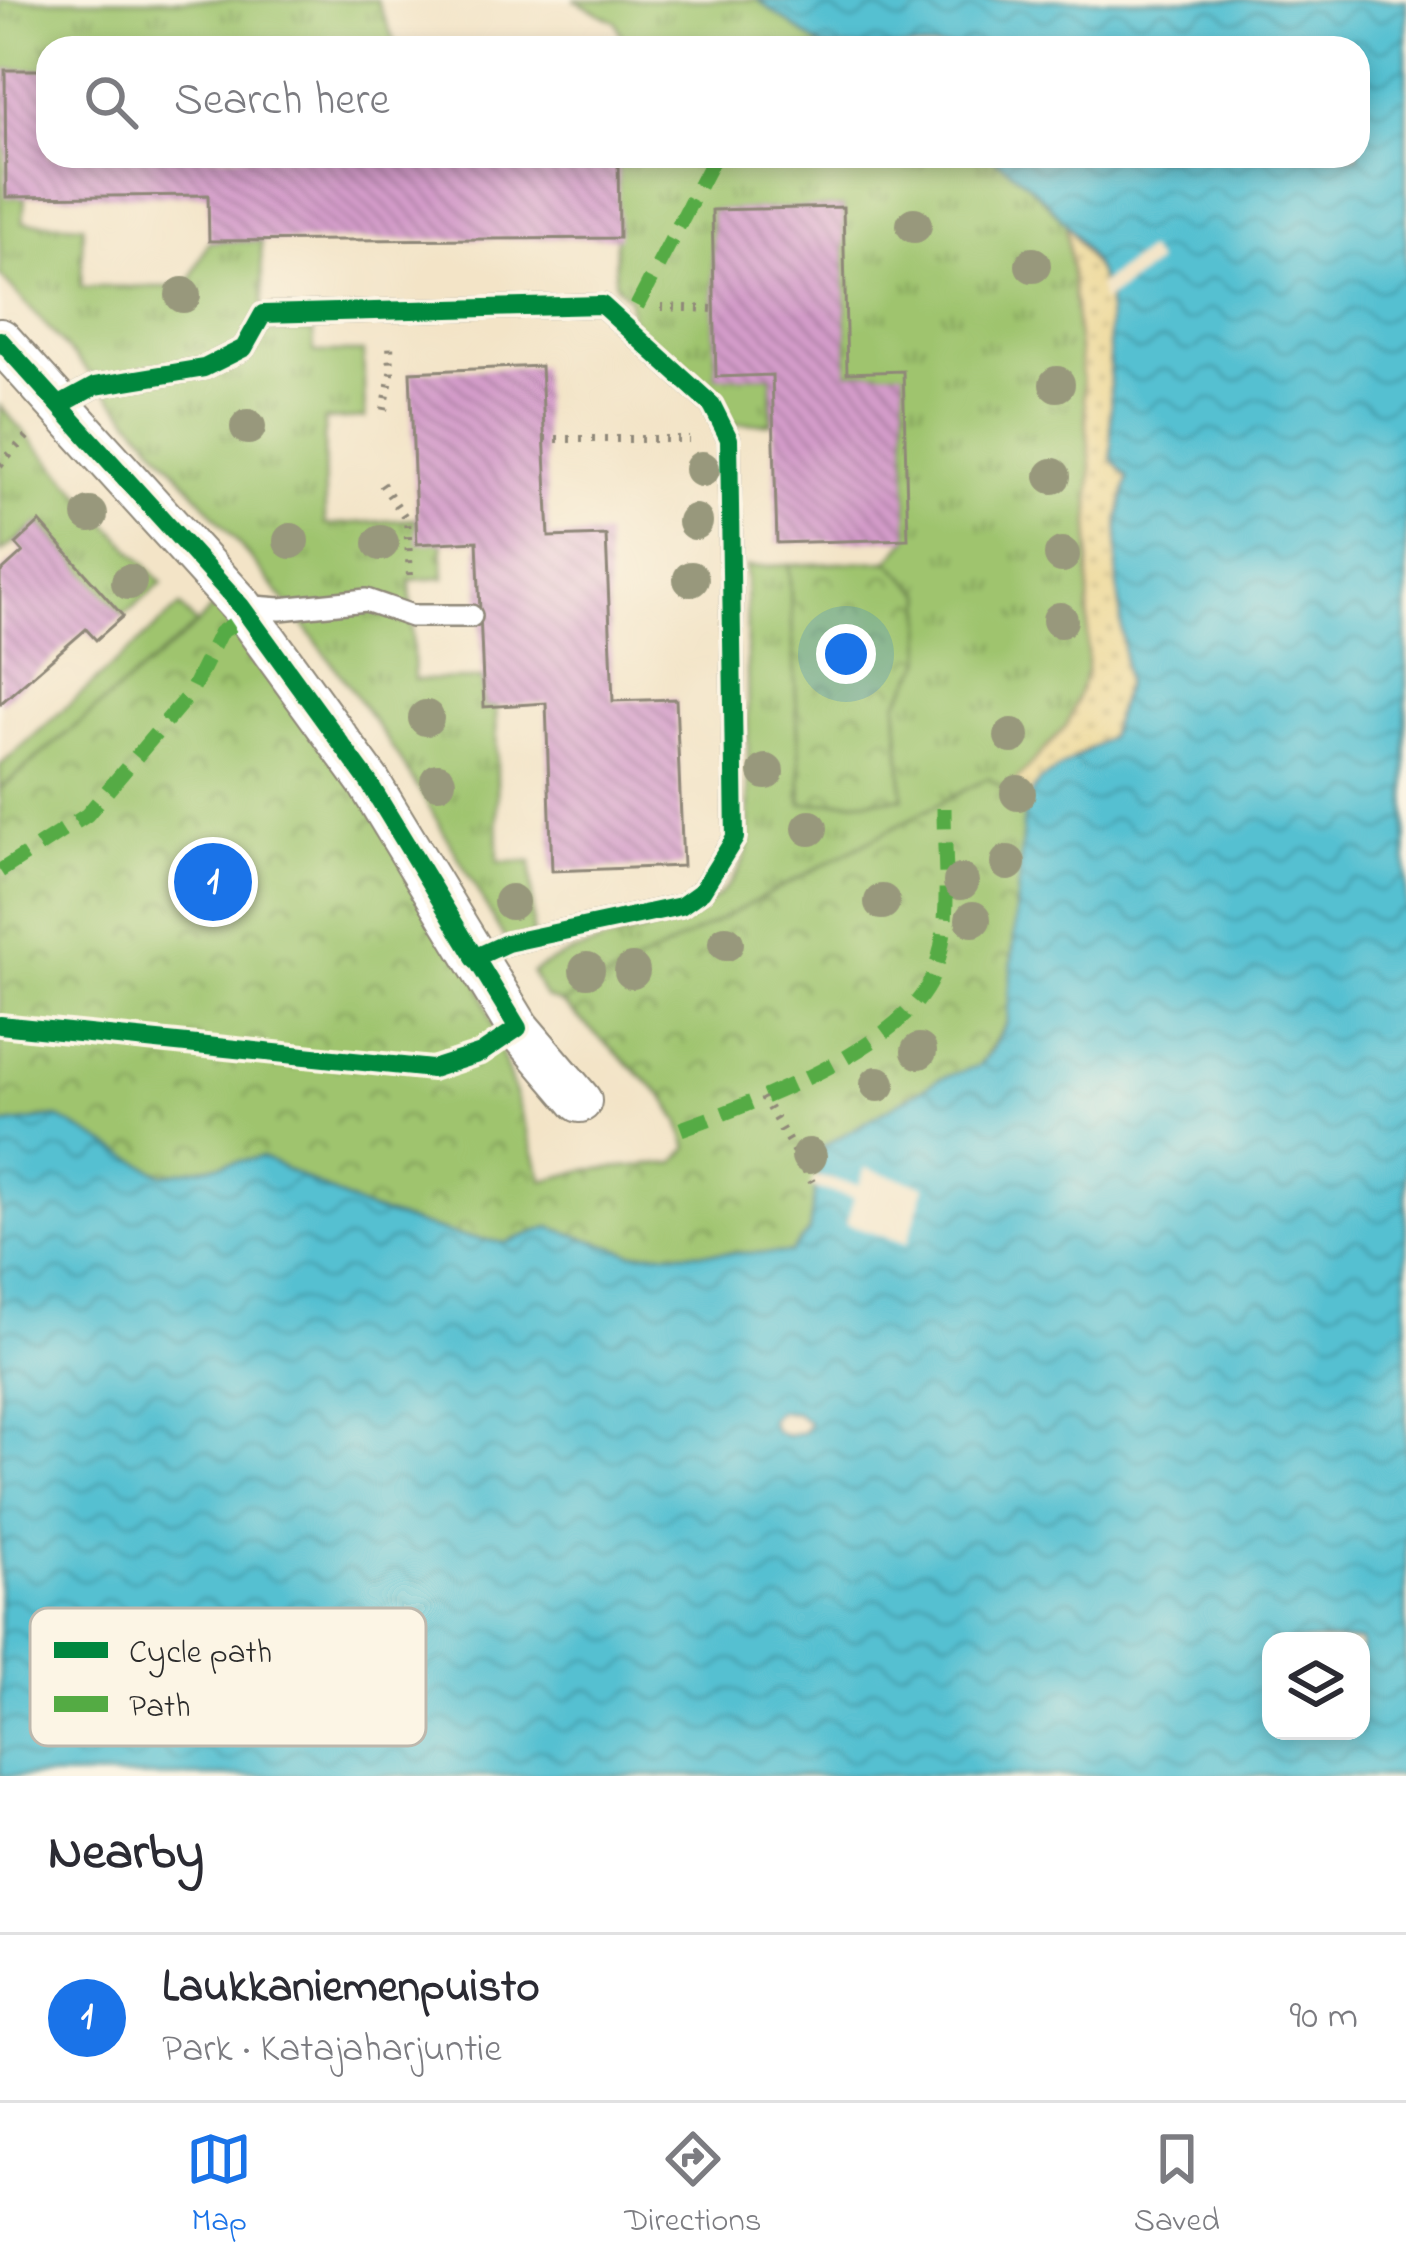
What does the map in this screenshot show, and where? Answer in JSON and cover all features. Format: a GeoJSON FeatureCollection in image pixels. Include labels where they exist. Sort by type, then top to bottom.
{"type":"FeatureCollection","features":[{"type":"Feature","properties":{"kind":"street"},"geometry":{"type":"LineString","coordinates":[[0,340],[241,607],[368,781],[518,1028],[580,1101]]}},
{"type":"Feature","properties":{"kind":"lane"},"geometry":{"type":"LineString","coordinates":[[60,405],[94,386],[204,368],[244,348],[262,314],[602,305],[712,405],[728,440],[735,838],[702,891],[681,906],[507,943],[473,958]]}},
{"type":"Feature","properties":{"kind":"lane"},"geometry":{"type":"LineString","coordinates":[[241,607],[280,609],[366,599],[412,616],[471,616]]}},
{"type":"Feature","properties":{"kind":"path"},"geometry":{"type":"LineString","coordinates":[[384,410],[390,351]]}},
{"type":"Feature","properties":{"kind":"path"},"geometry":{"type":"LineString","coordinates":[[544,440],[728,440]]}},
{"type":"Feature","properties":{"kind":"path"},"geometry":{"type":"LineString","coordinates":[[382,484],[407,520],[412,616]]}},
{"type":"Feature","properties":{"kind":"path"},"geometry":{"type":"LineString","coordinates":[[763,1097],[812,1181]]}},
{"type":"Feature","properties":{"kind":"green space"},"geometry":{"type":"Polygon","coordinates":[[[0,0],[377,0],[392,36],[36,36],[36,70],[6,70],[25,196],[23,222],[83,225],[81,287],[187,287],[209,241],[261,241],[263,332],[313,331],[314,352],[363,352],[365,418],[324,420],[325,525],[416,519],[442,542],[444,578],[410,580],[414,680],[482,679],[484,706],[496,706],[498,862],[531,862],[533,937],[507,943],[401,761],[310,633],[159,450],[0,275],[0,0]]]}},
{"type":"Feature","properties":{"kind":"green space"},"geometry":{"type":"Polygon","coordinates":[[[574,0],[758,0],[807,36],[622,36],[616,22],[574,0]]]}},
{"type":"Feature","properties":{"kind":"green space"},"geometry":{"type":"Polygon","coordinates":[[[618,168],[1009,168],[1066,223],[1091,465],[1087,671],[1067,725],[991,808],[679,1121],[664,1097],[562,1003],[545,997],[532,973],[560,957],[688,915],[715,899],[736,875],[749,843],[746,567],[789,565],[802,804],[903,798],[897,703],[923,661],[924,595],[888,561],[908,539],[903,372],[847,373],[843,207],[712,211],[716,376],[772,375],[771,423],[733,424],[633,334],[629,298],[615,283],[618,168]]]}},
{"type":"Feature","properties":{"kind":"green space"},"geometry":{"type":"Polygon","coordinates":[[[0,406],[162,583],[123,616],[40,523],[0,553],[0,406]]]}},
{"type":"Feature","properties":{"kind":"green space"},"geometry":{"type":"Polygon","coordinates":[[[888,561],[924,595],[923,661],[897,703],[903,798],[802,804],[789,565],[888,561]]]}},
{"type":"Feature","properties":{"kind":"green space"},"geometry":{"type":"Polygon","coordinates":[[[226,593],[472,961],[543,1181],[586,1170],[675,1163],[688,1148],[665,1097],[562,1003],[988,778],[1025,803],[1007,1022],[978,1067],[939,1079],[817,1179],[809,1231],[790,1253],[632,1253],[550,1227],[505,1243],[455,1235],[364,1208],[262,1157],[163,1176],[57,1117],[0,1125],[0,789],[197,625],[226,593]]]}},
{"type":"Feature","properties":{"kind":"green space"},"geometry":{"type":"Polygon","coordinates":[[[180,606],[197,625],[0,789],[0,766],[180,606]]]}},
{"type":"Feature","properties":{"kind":"sand"},"geometry":{"type":"Polygon","coordinates":[[[1066,223],[1103,281],[1108,298],[1112,458],[1128,478],[1119,518],[1117,571],[1126,682],[1109,737],[1072,759],[978,1067],[939,1079],[991,808],[1067,725],[1087,671],[1091,465],[1066,223]]]}},
{"type":"Feature","properties":{"kind":"water"},"geometry":{"type":"Polygon","coordinates":[[[758,0],[1406,0],[1406,1776],[0,1776],[0,1125],[57,1117],[163,1175],[262,1157],[364,1208],[455,1235],[505,1243],[550,1227],[632,1253],[790,1253],[809,1231],[821,1148],[939,1079],[978,1066],[992,1050],[1007,1022],[1025,803],[1039,781],[1109,737],[1126,683],[1117,571],[1119,518],[1128,478],[1112,459],[1108,298],[1089,256],[1061,217],[1006,168],[1370,168],[1370,36],[807,36],[758,0]],[[778,1411],[770,1419],[775,1431],[787,1436],[804,1432],[809,1423],[796,1413],[778,1411]]]}},
{"type":"Feature","properties":{"kind":"pier"},"geometry":{"type":"Polygon","coordinates":[[[1147,249],[1157,263],[1102,303],[1098,285],[1147,249]]]}},
{"type":"Feature","properties":{"kind":"pier"},"geometry":{"type":"Polygon","coordinates":[[[865,1168],[925,1186],[907,1244],[846,1224],[854,1198],[810,1187],[814,1176],[859,1185],[865,1168]]]}},
{"type":"Feature","properties":{"kind":"building"},"geometry":{"type":"Polygon","coordinates":[[[5,70],[36,70],[36,168],[618,168],[619,238],[209,241],[208,195],[6,197],[5,70]]]}},
{"type":"Feature","properties":{"kind":"building"},"geometry":{"type":"Polygon","coordinates":[[[843,207],[847,373],[903,371],[908,539],[777,543],[772,375],[716,377],[712,210],[843,207]]]}},
{"type":"Feature","properties":{"kind":"building"},"geometry":{"type":"Polygon","coordinates":[[[541,366],[549,537],[606,535],[613,701],[676,699],[683,866],[552,871],[546,703],[484,707],[477,541],[417,544],[410,372],[541,366]]]}},
{"type":"Feature","properties":{"kind":"building"},"geometry":{"type":"Polygon","coordinates":[[[40,522],[123,616],[96,640],[86,629],[0,704],[0,573],[23,552],[16,544],[40,522]]]}},
{"type":"Feature","properties":{"kind":"marked path"},"geometry":{"type":"LineString","coordinates":[[637,306],[709,168]]}},
{"type":"Feature","properties":{"kind":"marked path"},"geometry":{"type":"LineString","coordinates":[[0,871],[87,815],[191,692],[220,633],[247,615]]}},
{"type":"Feature","properties":{"kind":"marked path"},"geometry":{"type":"LineString","coordinates":[[681,1129],[824,1069],[893,1025],[918,1000],[934,973],[944,934],[944,808]]}},
{"type":"Feature","properties":{"kind":"cycle path"},"geometry":{"type":"LineString","coordinates":[[60,405],[95,386],[204,368],[244,348],[263,314],[602,305],[712,405],[729,439],[735,838],[702,891],[681,906],[507,943],[474,958]]}},
{"type":"Feature","properties":{"kind":"cycle path"},"geometry":{"type":"LineString","coordinates":[[0,340],[241,606],[368,781],[518,1028],[481,1053],[432,1069],[0,1025]]}},
{"type":"Feature","properties":{"kind":"place","name":"Laukkaniemenpuisto"},"geometry":{"type":"Point","coordinates":[213,882]}}]}
